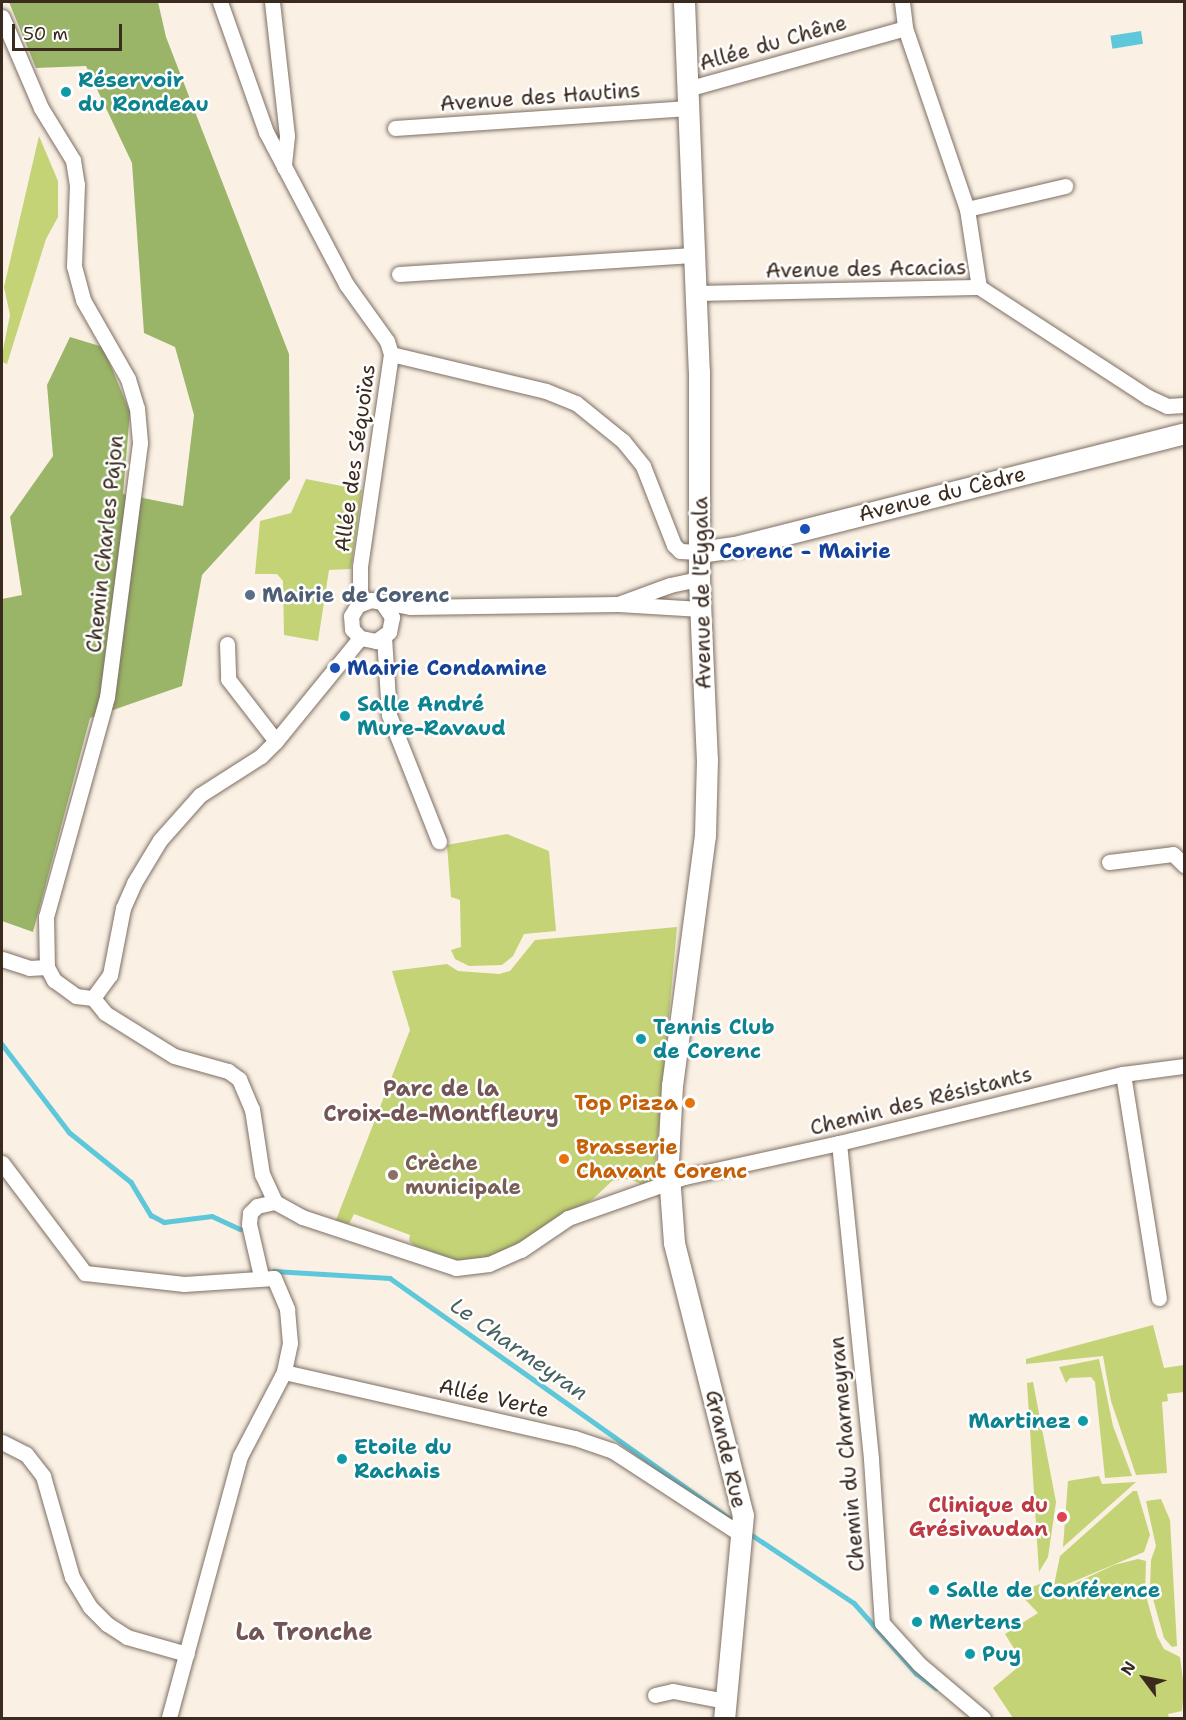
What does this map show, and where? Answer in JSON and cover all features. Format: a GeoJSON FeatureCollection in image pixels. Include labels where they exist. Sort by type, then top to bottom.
{"type":"FeatureCollection","features":[{"type":"Feature","properties":{"kind":"street"},"geometry":{"type":"LineString","coordinates":[[220,2],[251,96],[284,167],[346,284],[387,341],[391,354],[546,391],[576,403],[623,441],[643,466],[674,545],[680,551],[699,552]]}},
{"type":"Feature","properties":{"kind":"street"},"geometry":{"type":"LineString","coordinates":[[272,2],[287,136],[284,167]]}},
{"type":"Feature","properties":{"kind":"street","name":"Avenue de l'Eygala"},"geometry":{"type":"LineString","coordinates":[[669,1183],[672,1085],[705,835],[707,759],[699,579],[699,371],[693,293],[684,2]]}},
{"type":"Feature","properties":{"kind":"street"},"geometry":{"type":"LineString","coordinates":[[902,2],[905,28],[966,209],[979,287]]}},
{"type":"Feature","properties":{"kind":"street","name":"Chemin Charles Pajon"},"geometry":{"type":"LineString","coordinates":[[2,17],[41,108],[73,160],[77,184],[74,267],[83,300],[128,379],[137,408],[140,443],[107,697],[50,897],[45,942],[47,967]]}},
{"type":"Feature","properties":{"kind":"street","name":"Allée du Chêne"},"geometry":{"type":"LineString","coordinates":[[687,99],[905,28]]}},
{"type":"Feature","properties":{"kind":"street","name":"Avenue des Hautins"},"geometry":{"type":"LineString","coordinates":[[395,128],[687,99]]}},
{"type":"Feature","properties":{"kind":"street"},"geometry":{"type":"LineString","coordinates":[[966,209],[1065,186]]}},
{"type":"Feature","properties":{"kind":"street"},"geometry":{"type":"LineString","coordinates":[[399,274],[692,255]]}},
{"type":"Feature","properties":{"kind":"street","name":"Avenue des Acacias"},"geometry":{"type":"LineString","coordinates":[[693,293],[979,287],[1148,397],[1167,406],[1185,405]]}},
{"type":"Feature","properties":{"kind":"street","name":"Allée des Séquoïas"},"geometry":{"type":"LineString","coordinates":[[360,604],[359,575],[391,354]]}},
{"type":"Feature","properties":{"kind":"street","name":"Avenue du Cèdre"},"geometry":{"type":"LineString","coordinates":[[699,552],[735,547],[1185,433]]}},
{"type":"Feature","properties":{"kind":"street"},"geometry":{"type":"LineString","coordinates":[[618,604],[670,585],[699,579]]}},
{"type":"Feature","properties":{"kind":"street"},"geometry":{"type":"LineString","coordinates":[[410,608],[387,631],[372,642],[360,638],[351,619],[360,604],[371,600],[410,608],[618,604],[701,609]]}},
{"type":"Feature","properties":{"kind":"street"},"geometry":{"type":"LineString","coordinates":[[382,604],[390,613],[387,631],[389,715],[439,841]]}},
{"type":"Feature","properties":{"kind":"street"},"geometry":{"type":"LineString","coordinates":[[2,959],[29,968],[47,967],[64,991],[85,999],[93,998],[110,975],[130,891],[160,840],[200,795],[261,756],[276,741],[360,638]]}},
{"type":"Feature","properties":{"kind":"street"},"geometry":{"type":"LineString","coordinates":[[227,644],[228,679],[276,741]]}},
{"type":"Feature","properties":{"kind":"street"},"geometry":{"type":"LineString","coordinates":[[1109,862],[1173,854],[1185,866]]}},
{"type":"Feature","properties":{"kind":"street"},"geometry":{"type":"LineString","coordinates":[[93,998],[105,1013],[174,1056],[228,1071],[239,1080],[252,1109],[262,1174],[275,1202],[257,1206],[250,1213],[249,1224],[261,1276]]}},
{"type":"Feature","properties":{"kind":"street","name":"Chemin des Résistants"},"geometry":{"type":"LineString","coordinates":[[275,1202],[302,1217],[456,1268],[489,1264],[521,1250],[568,1218],[669,1183],[1123,1074],[1185,1066]]}},
{"type":"Feature","properties":{"kind":"street"},"geometry":{"type":"LineString","coordinates":[[1123,1074],[1159,1298]]}},
{"type":"Feature","properties":{"kind":"street","name":"Chemin du Charmeyran"},"geometry":{"type":"LineString","coordinates":[[839,1143],[871,1459],[882,1623],[919,1664],[983,1719]]}},
{"type":"Feature","properties":{"kind":"street"},"geometry":{"type":"LineString","coordinates":[[2,1163],[85,1272],[184,1284],[261,1276],[274,1278],[287,1309],[290,1343],[284,1372],[240,1456],[169,1719]]}},
{"type":"Feature","properties":{"kind":"street","name":"Grande Rue"},"geometry":{"type":"LineString","coordinates":[[669,1183],[674,1243],[728,1448],[743,1515],[725,1710]]}},
{"type":"Feature","properties":{"kind":"street","name":"Allée Verte"},"geometry":{"type":"LineString","coordinates":[[284,1372],[574,1438],[613,1451],[742,1535]]}},
{"type":"Feature","properties":{"kind":"street"},"geometry":{"type":"LineString","coordinates":[[2,1442],[34,1460],[43,1476],[72,1577],[90,1607],[107,1624],[127,1637],[187,1654]]}},
{"type":"Feature","properties":{"kind":"street"},"geometry":{"type":"LineString","coordinates":[[655,1695],[673,1691],[725,1710]]}},
{"type":"Feature","properties":{"kind":"green space"},"geometry":{"type":"Polygon","coordinates":[[[9,2],[158,2],[166,37],[289,354],[290,479],[202,575],[182,686],[90,718],[33,932],[2,921],[2,599],[22,595],[10,517],[53,456],[47,385],[70,337],[103,347],[130,412],[123,494],[183,506],[194,415],[175,347],[144,333],[132,163],[86,66],[36,68],[9,2]]]}},
{"type":"Feature","properties":{"kind":"green space"},"geometry":{"type":"Polygon","coordinates":[[[39,136],[58,181],[58,217],[46,239],[7,364],[2,362],[10,315],[4,287],[39,136]]]}},
{"type":"Feature","properties":{"kind":"green space"},"geometry":{"type":"Polygon","coordinates":[[[306,479],[362,490],[351,569],[329,570],[318,641],[284,635],[283,581],[277,574],[255,574],[260,521],[291,513],[306,479]]]}},
{"type":"Feature","properties":{"kind":"green space"},"geometry":{"type":"Polygon","coordinates":[[[507,834],[549,851],[556,931],[524,934],[513,956],[502,965],[469,966],[455,959],[451,950],[461,947],[460,900],[451,897],[447,845],[507,834]]]}},
{"type":"Feature","properties":{"kind":"green space"},"geometry":{"type":"Polygon","coordinates":[[[677,927],[654,1180],[641,1184],[629,1179],[612,1181],[593,1199],[529,1238],[485,1259],[456,1260],[415,1246],[409,1241],[410,1235],[354,1214],[349,1224],[336,1220],[410,1030],[392,971],[447,964],[458,971],[499,974],[510,971],[535,940],[677,927]]]}},
{"type":"Feature","properties":{"kind":"green space"},"geometry":{"type":"Polygon","coordinates":[[[1153,1325],[1164,1368],[1184,1365],[1184,1392],[1167,1394],[1168,1401],[1162,1402],[1167,1473],[1136,1475],[1111,1401],[1103,1356],[1026,1364],[1026,1359],[1153,1325]]]}},
{"type":"Feature","properties":{"kind":"green space"},"geometry":{"type":"Polygon","coordinates":[[[1099,1359],[1113,1426],[1132,1476],[1105,1478],[1095,1382],[1091,1377],[1070,1378],[1066,1383],[1059,1367],[1099,1359]]]}},
{"type":"Feature","properties":{"kind":"green space"},"geometry":{"type":"Polygon","coordinates":[[[1033,1382],[1056,1502],[1048,1557],[1039,1572],[1027,1383],[1033,1382]]]}},
{"type":"Feature","properties":{"kind":"green space"},"geometry":{"type":"Polygon","coordinates":[[[1099,1476],[1102,1484],[1136,1482],[1063,1547],[1068,1481],[1099,1476]]]}},
{"type":"Feature","properties":{"kind":"green space"},"geometry":{"type":"Polygon","coordinates":[[[1133,1491],[1137,1491],[1150,1535],[1144,1552],[1053,1590],[1060,1556],[1133,1491]]]}},
{"type":"Feature","properties":{"kind":"green space"},"geometry":{"type":"Polygon","coordinates":[[[1161,1499],[1170,1520],[1177,1646],[1172,1647],[1164,1638],[1150,1588],[1151,1560],[1156,1546],[1146,1501],[1161,1499]]]}},
{"type":"Feature","properties":{"kind":"green space"},"geometry":{"type":"Polygon","coordinates":[[[1138,1559],[1146,1561],[1145,1592],[1157,1636],[1164,1649],[1180,1657],[1184,1688],[1182,1711],[1168,1714],[1169,1718],[1013,1718],[993,1688],[1023,1663],[1005,1634],[1038,1613],[1018,1592],[1043,1583],[1052,1594],[1114,1565],[1138,1559]]]}},
{"type":"Feature","properties":{"kind":"water"},"geometry":{"type":"Polygon","coordinates":[[[1141,31],[1143,44],[1112,49],[1110,36],[1141,31]]]}},
{"type":"Feature","properties":{"kind":"waterway","name":"Le Charmeyran"},"geometry":{"type":"LineString","coordinates":[[2,1044],[69,1132],[131,1182],[151,1215],[164,1222],[212,1216],[240,1229]]}},
{"type":"Feature","properties":{"kind":"waterway","name":"Le Charmeyran"},"geometry":{"type":"LineString","coordinates":[[274,1271],[390,1278],[728,1517]]}},
{"type":"Feature","properties":{"kind":"waterway","name":"Le Charmeyran"},"geometry":{"type":"LineString","coordinates":[[752,1535],[854,1603],[916,1673],[936,1688]]}},
{"type":"Feature","properties":{"kind":"place","name":"Réservoir du Rondeau"},"geometry":{"type":"Point","coordinates":[66,92]}},
{"type":"Feature","properties":{"kind":"place","name":"Corenc - Mairie"},"geometry":{"type":"Point","coordinates":[805,529]}},
{"type":"Feature","properties":{"kind":"place","name":"Mairie de Corenc"},"geometry":{"type":"Point","coordinates":[250,595]}},
{"type":"Feature","properties":{"kind":"place","name":"Mairie Condamine"},"geometry":{"type":"Point","coordinates":[335,668]}},
{"type":"Feature","properties":{"kind":"place","name":"Salle André Mure-Ravaud"},"geometry":{"type":"Point","coordinates":[345,716]}},
{"type":"Feature","properties":{"kind":"place","name":"Tennis Club de Corenc"},"geometry":{"type":"Point","coordinates":[641,1039]}},
{"type":"Feature","properties":{"kind":"place","name":"Top Pizza"},"geometry":{"type":"Point","coordinates":[690,1103]}},
{"type":"Feature","properties":{"kind":"place","name":"Brasserie Chavant Corenc"},"geometry":{"type":"Point","coordinates":[564,1159]}},
{"type":"Feature","properties":{"kind":"place","name":"Crèche municipale"},"geometry":{"type":"Point","coordinates":[393,1175]}},
{"type":"Feature","properties":{"kind":"place","name":"Martinez"},"geometry":{"type":"Point","coordinates":[1083,1421]}},
{"type":"Feature","properties":{"kind":"place","name":"Etoile du Rachais"},"geometry":{"type":"Point","coordinates":[342,1459]}},
{"type":"Feature","properties":{"kind":"place","name":"Clinique du Grésivaudan"},"geometry":{"type":"Point","coordinates":[1062,1517]}},
{"type":"Feature","properties":{"kind":"place","name":"Salle de Conférence"},"geometry":{"type":"Point","coordinates":[934,1590]}},
{"type":"Feature","properties":{"kind":"place","name":"Mertens"},"geometry":{"type":"Point","coordinates":[917,1622]}},
{"type":"Feature","properties":{"kind":"place","name":"Puy"},"geometry":{"type":"Point","coordinates":[970,1654]}},
{"type":"Feature","properties":{"kind":"district","name":"Parc de la Croix-de-Montfleury"},"geometry":{"type":"Point","coordinates":[441,1100]}},
{"type":"Feature","properties":{"kind":"district","name":"La Tronche"},"geometry":{"type":"Point","coordinates":[304,1633]}}]}
